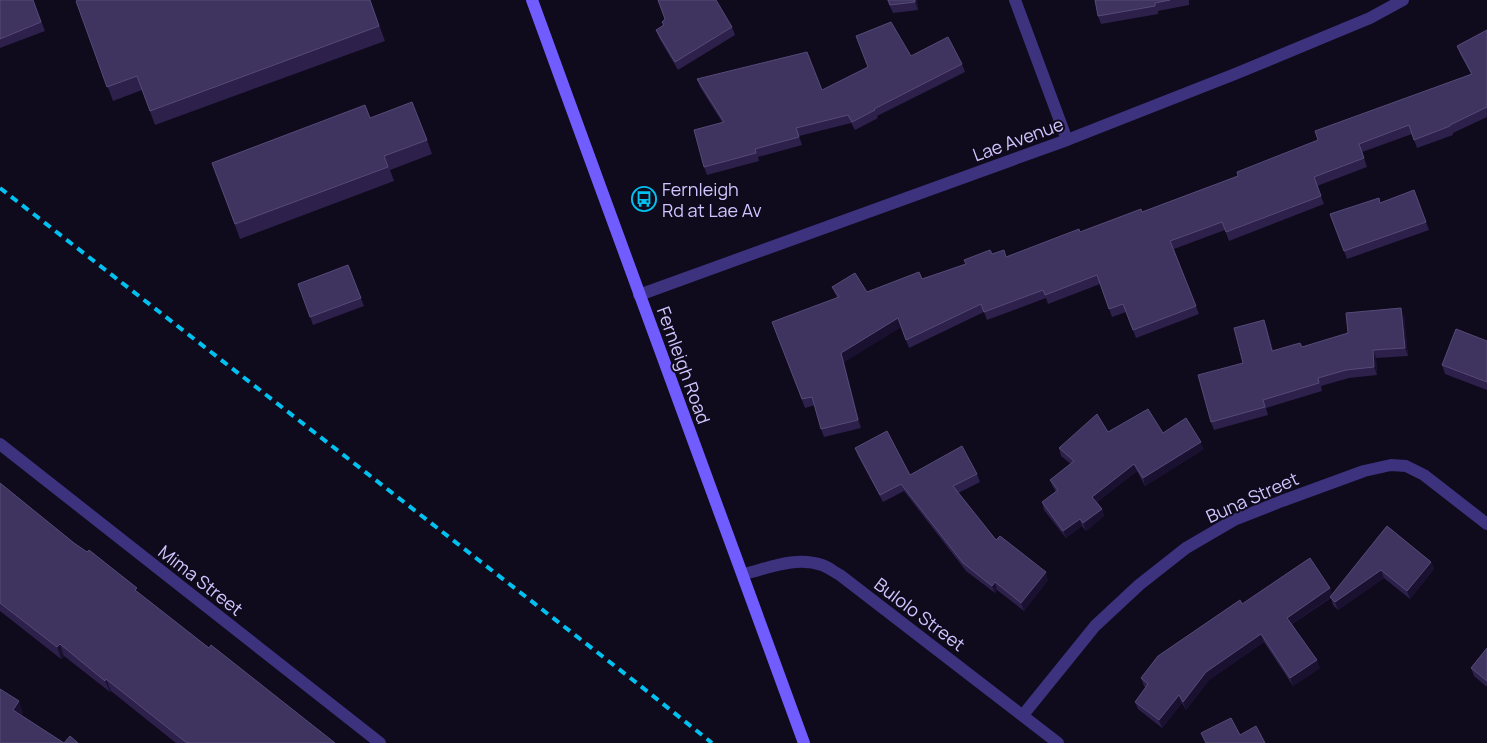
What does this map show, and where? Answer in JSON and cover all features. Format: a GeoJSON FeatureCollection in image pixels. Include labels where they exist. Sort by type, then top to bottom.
{"type":"FeatureCollection","features":[{"type":"Feature","properties":{"kind":"street","name":"Fernleigh Road"},"geometry":{"type":"LineString","coordinates":[[532,0],[639,295],[744,574],[804,743]]}},
{"type":"Feature","properties":{"kind":"street"},"geometry":{"type":"LineString","coordinates":[[1015,0],[1067,140]]}},
{"type":"Feature","properties":{"kind":"street","name":"Lae Avenue"},"geometry":{"type":"LineString","coordinates":[[639,295],[1067,140],[1370,18],[1403,0]]}},
{"type":"Feature","properties":{"kind":"street","name":"Mima Street"},"geometry":{"type":"LineString","coordinates":[[0,444],[380,743]]}},
{"type":"Feature","properties":{"kind":"street","name":"Buna Street"},"geometry":{"type":"LineString","coordinates":[[1023,716],[1095,626],[1139,585],[1186,548],[1234,520],[1364,471],[1391,465],[1406,466],[1424,475],[1487,524]]}},
{"type":"Feature","properties":{"kind":"street","name":"Bulolo Street"},"geometry":{"type":"LineString","coordinates":[[744,574],[792,562],[808,562],[823,565],[840,575],[1058,743]]}},
{"type":"Feature","properties":{"kind":"building"},"geometry":{"type":"Polygon","coordinates":[[[0,0],[33,0],[41,22],[0,39],[0,0]]]}},
{"type":"Feature","properties":{"kind":"building"},"geometry":{"type":"Polygon","coordinates":[[[370,0],[379,26],[150,111],[137,76],[107,87],[76,1],[370,0]]]}},
{"type":"Feature","properties":{"kind":"building"},"geometry":{"type":"Polygon","coordinates":[[[658,0],[716,0],[732,27],[675,62],[656,30],[664,25],[662,22],[665,19],[658,0]]]}},
{"type":"Feature","properties":{"kind":"building"},"geometry":{"type":"Polygon","coordinates":[[[888,0],[915,0],[915,2],[890,5],[888,0]]]}},
{"type":"Feature","properties":{"kind":"building"},"geometry":{"type":"Polygon","coordinates":[[[1095,0],[1170,0],[1155,3],[1155,6],[1098,16],[1095,0]]]}},
{"type":"Feature","properties":{"kind":"building"},"geometry":{"type":"Polygon","coordinates":[[[891,22],[911,56],[948,37],[962,64],[852,122],[848,115],[796,128],[799,137],[755,149],[756,153],[704,167],[694,130],[724,122],[697,79],[807,52],[822,90],[868,67],[856,36],[891,22]]]}},
{"type":"Feature","properties":{"kind":"building"},"geometry":{"type":"Polygon","coordinates":[[[1487,30],[1487,107],[1450,126],[1414,140],[1409,125],[1359,144],[1364,158],[1314,177],[1321,196],[1226,232],[1222,222],[1170,241],[1196,306],[1133,330],[1123,304],[1109,309],[1097,275],[1045,295],[1043,290],[984,312],[981,304],[906,340],[898,318],[841,353],[858,420],[821,429],[812,397],[802,399],[772,322],[839,297],[832,287],[855,273],[867,292],[919,272],[922,279],[966,264],[964,260],[990,250],[992,254],[1004,250],[1006,257],[1079,229],[1080,232],[1141,209],[1142,212],[1238,176],[1237,172],[1318,140],[1315,131],[1472,74],[1457,46],[1487,30]]]}},
{"type":"Feature","properties":{"kind":"building"},"geometry":{"type":"Polygon","coordinates":[[[412,102],[427,140],[384,156],[388,167],[235,224],[212,163],[365,105],[370,118],[412,102]]]}},
{"type":"Feature","properties":{"kind":"building"},"geometry":{"type":"Polygon","coordinates":[[[1414,190],[1426,222],[1344,251],[1330,214],[1379,198],[1380,203],[1414,190]]]}},
{"type":"Feature","properties":{"kind":"building"},"geometry":{"type":"Polygon","coordinates":[[[348,265],[361,298],[310,317],[298,284],[348,265]]]}},
{"type":"Feature","properties":{"kind":"building"},"geometry":{"type":"Polygon","coordinates":[[[1401,308],[1405,348],[1373,350],[1374,367],[1346,370],[1318,378],[1319,383],[1263,400],[1265,407],[1211,422],[1198,375],[1243,363],[1234,328],[1264,320],[1272,351],[1300,343],[1302,347],[1348,333],[1346,313],[1401,308]]]}},
{"type":"Feature","properties":{"kind":"building"},"geometry":{"type":"Polygon","coordinates":[[[1456,329],[1487,341],[1487,382],[1442,365],[1456,329]]]}},
{"type":"Feature","properties":{"kind":"building"},"geometry":{"type":"Polygon","coordinates":[[[1148,409],[1163,433],[1186,418],[1201,442],[1143,478],[1134,464],[1092,497],[1102,509],[1083,523],[1080,519],[1063,531],[1042,502],[1058,490],[1050,480],[1074,461],[1059,448],[1097,414],[1108,432],[1148,409]]]}},
{"type":"Feature","properties":{"kind":"building"},"geometry":{"type":"Polygon","coordinates":[[[887,431],[910,475],[962,446],[977,474],[953,486],[996,540],[1000,536],[1046,572],[1021,603],[995,582],[992,586],[963,563],[901,484],[880,495],[855,448],[887,431]]]}},
{"type":"Feature","properties":{"kind":"building"},"geometry":{"type":"Polygon","coordinates":[[[0,483],[74,543],[87,552],[89,550],[137,588],[135,590],[209,648],[211,645],[335,743],[187,743],[106,679],[105,681],[60,644],[57,647],[0,603],[0,483]]]}},
{"type":"Feature","properties":{"kind":"building"},"geometry":{"type":"Polygon","coordinates":[[[1387,526],[1431,562],[1407,591],[1381,570],[1335,602],[1330,597],[1387,526]]]}},
{"type":"Feature","properties":{"kind":"building"},"geometry":{"type":"Polygon","coordinates":[[[1310,558],[1330,588],[1287,618],[1317,660],[1290,678],[1261,634],[1206,672],[1183,702],[1179,695],[1159,720],[1135,702],[1148,684],[1141,678],[1158,656],[1240,600],[1242,604],[1310,558]]]}},
{"type":"Feature","properties":{"kind":"building"},"geometry":{"type":"Polygon","coordinates":[[[1487,648],[1487,681],[1471,668],[1487,648]]]}},
{"type":"Feature","properties":{"kind":"building"},"geometry":{"type":"Polygon","coordinates":[[[0,689],[19,701],[13,710],[64,743],[0,743],[0,689]]]}},
{"type":"Feature","properties":{"kind":"building"},"geometry":{"type":"Polygon","coordinates":[[[1231,718],[1240,735],[1256,726],[1265,743],[1206,743],[1201,733],[1231,718]]]}},
{"type":"Feature","properties":{"kind":"building"},"geometry":{"type":"Polygon","coordinates":[[[70,736],[78,743],[64,743],[70,736]]]}},
{"type":"Feature","properties":{"kind":"railway"},"geometry":{"type":"LineString","coordinates":[[0,188],[712,743]]}},
{"type":"Feature","properties":{"kind":"place","name":"Fernleigh Rd at Lae Av"},"geometry":{"type":"Point","coordinates":[644,199]}}]}
